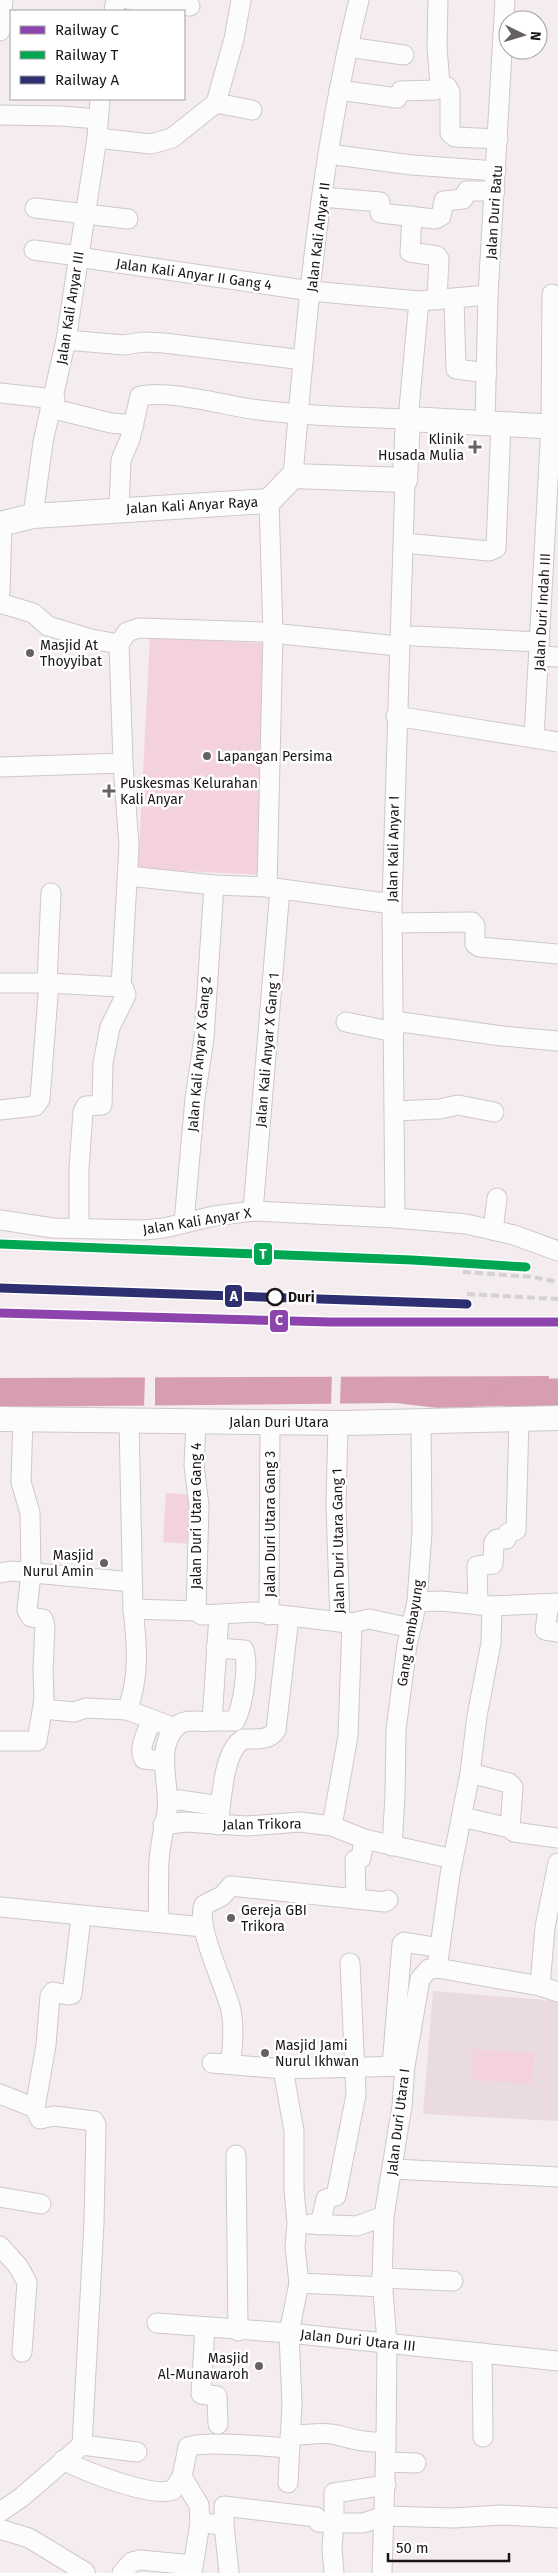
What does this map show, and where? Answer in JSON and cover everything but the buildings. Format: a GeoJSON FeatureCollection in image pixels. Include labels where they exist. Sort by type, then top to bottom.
{"type":"FeatureCollection","features":[{"type":"Feature","properties":{"kind":"street"},"geometry":{"type":"LineString","coordinates":[[0,31],[3,0]]}},
{"type":"Feature","properties":{"kind":"street"},"geometry":{"type":"LineString","coordinates":[[130,0],[190,6]]}},
{"type":"Feature","properties":{"kind":"street"},"geometry":{"type":"LineString","coordinates":[[97,138],[151,144],[172,138],[216,103],[234,39],[241,0]]}},
{"type":"Feature","properties":{"kind":"street","name":"Jalan Kali Anyar II"},"geometry":{"type":"LineString","coordinates":[[292,476],[303,360],[328,154],[339,90],[359,0]]}},
{"type":"Feature","properties":{"kind":"street"},"geometry":{"type":"LineString","coordinates":[[339,90],[397,98],[401,91],[435,90],[438,88],[440,84],[437,48],[438,0]]}},
{"type":"Feature","properties":{"kind":"street","name":"Jalan Duri Batu"},"geometry":{"type":"LineString","coordinates":[[404,543],[490,551],[496,548],[493,424],[487,373],[488,295],[505,0]]}},
{"type":"Feature","properties":{"kind":"street"},"geometry":{"type":"LineString","coordinates":[[348,47],[404,55]]}},
{"type":"Feature","properties":{"kind":"street"},"geometry":{"type":"LineString","coordinates":[[440,84],[447,86],[450,92],[449,132],[451,135],[455,137],[498,139]]}},
{"type":"Feature","properties":{"kind":"street","name":"Jalan Kali Anyar III"},"geometry":{"type":"LineString","coordinates":[[33,516],[52,403],[66,340],[97,138],[100,100]]}},
{"type":"Feature","properties":{"kind":"street"},"geometry":{"type":"LineString","coordinates":[[216,103],[252,110]]}},
{"type":"Feature","properties":{"kind":"street"},"geometry":{"type":"LineString","coordinates":[[0,115],[62,116],[97,119]]}},
{"type":"Feature","properties":{"kind":"street"},"geometry":{"type":"LineString","coordinates":[[328,154],[412,165],[496,171]]}},
{"type":"Feature","properties":{"kind":"street"},"geometry":{"type":"LineString","coordinates":[[322,197],[380,202],[380,213],[439,219],[444,200],[464,199],[466,191],[495,191]]}},
{"type":"Feature","properties":{"kind":"street"},"geometry":{"type":"LineString","coordinates":[[35,208],[128,219]]}},
{"type":"Feature","properties":{"kind":"street"},"geometry":{"type":"LineString","coordinates":[[412,216],[410,252],[437,256],[439,258],[456,369],[487,373]]}},
{"type":"Feature","properties":{"kind":"street","name":"Jalan Kali Anyar II Gang 4"},"geometry":{"type":"LineString","coordinates":[[34,250],[311,291],[418,301],[488,295]]}},
{"type":"Feature","properties":{"kind":"street","name":"Jalan Duri Indah III"},"geometry":{"type":"LineString","coordinates":[[534,738],[539,649],[552,555],[555,427],[552,294]]}},
{"type":"Feature","properties":{"kind":"street"},"geometry":{"type":"LineString","coordinates":[[292,476],[405,480],[418,301]]}},
{"type":"Feature","properties":{"kind":"street"},"geometry":{"type":"LineString","coordinates":[[66,340],[124,345],[142,342],[164,343],[303,360]]}},
{"type":"Feature","properties":{"kind":"street"},"geometry":{"type":"LineString","coordinates":[[0,393],[52,403],[111,423],[134,425]]}},
{"type":"Feature","properties":{"kind":"street"},"geometry":{"type":"LineString","coordinates":[[119,509],[121,460],[134,425],[140,396],[193,399],[252,409],[298,413],[555,427]]}},
{"type":"Feature","properties":{"kind":"street","name":"Jalan Kali Anyar Raya"},"geometry":{"type":"LineString","coordinates":[[1,524],[33,516],[119,509],[269,501],[292,476]]}},
{"type":"Feature","properties":{"kind":"street","name":"Jalan Kali Anyar I"},"geometry":{"type":"LineString","coordinates":[[395,1218],[392,913],[396,716],[404,638],[405,480]]}},
{"type":"Feature","properties":{"kind":"street","name":"Jalan Kali Anyar X Gang 1"},"geometry":{"type":"LineString","coordinates":[[253,1211],[274,888],[273,634],[269,501]]}},
{"type":"Feature","properties":{"kind":"street"},"geometry":{"type":"LineString","coordinates":[[0,592],[1,524]]}},
{"type":"Feature","properties":{"kind":"street"},"geometry":{"type":"LineString","coordinates":[[0,603],[34,613],[48,626],[91,639],[119,644]]}},
{"type":"Feature","properties":{"kind":"street"},"geometry":{"type":"LineString","coordinates":[[79,1228],[79,1168],[83,1112],[86,1106],[102,1105],[103,1063],[110,1027],[126,995],[121,987],[129,846],[123,763],[119,644],[127,632],[139,628],[404,638],[539,649],[558,656]]}},
{"type":"Feature","properties":{"kind":"street"},"geometry":{"type":"LineString","coordinates":[[396,716],[558,742]]}},
{"type":"Feature","properties":{"kind":"street"},"geometry":{"type":"LineString","coordinates":[[0,767],[123,763]]}},
{"type":"Feature","properties":{"kind":"street"},"geometry":{"type":"LineString","coordinates":[[128,876],[214,885],[274,888],[392,913],[472,922],[475,926],[475,944],[479,947],[558,954]]}},
{"type":"Feature","properties":{"kind":"street","name":"Jalan Kali Anyar X Gang 2"},"geometry":{"type":"LineString","coordinates":[[184,1223],[195,1098],[204,1038],[214,885]]}},
{"type":"Feature","properties":{"kind":"street"},"geometry":{"type":"LineString","coordinates":[[0,1110],[35,1106],[38,1103],[48,983],[51,893]]}},
{"type":"Feature","properties":{"kind":"street"},"geometry":{"type":"LineString","coordinates":[[0,983],[48,983],[121,987]]}},
{"type":"Feature","properties":{"kind":"street"},"geometry":{"type":"LineString","coordinates":[[346,1022],[558,1041]]}},
{"type":"Feature","properties":{"kind":"street"},"geometry":{"type":"LineString","coordinates":[[395,1111],[440,1109],[458,1106],[494,1112]]}},
{"type":"Feature","properties":{"kind":"street"},"geometry":{"type":"LineString","coordinates":[[493,1230],[497,1198]]}},
{"type":"Feature","properties":{"kind":"street","name":"Jalan Kali Anyar X"},"geometry":{"type":"LineString","coordinates":[[0,1220],[53,1228],[144,1230],[164,1228],[214,1216],[253,1211],[395,1218],[466,1224],[514,1235],[558,1251]]}},
{"type":"Feature","properties":{"kind":"street","name":"Jalan Duri Utara"},"geometry":{"type":"LineString","coordinates":[[11,1420],[338,1422],[558,1418]]}},
{"type":"Feature","properties":{"kind":"street"},"geometry":{"type":"LineString","coordinates":[[519,1419],[516,1530],[508,1533],[506,1539],[497,1539],[494,1542],[493,1564],[476,1566],[491,1643],[477,1716],[470,1773],[452,1859],[437,1968],[540,1986],[558,1992]]}},
{"type":"Feature","properties":{"kind":"street"},"geometry":{"type":"LineString","coordinates":[[0,1741],[37,1741],[42,1710],[45,1626],[40,1617],[28,1616],[31,1574],[30,1507],[21,1482],[11,1420]]}},
{"type":"Feature","properties":{"kind":"street"},"geometry":{"type":"LineString","coordinates":[[127,1710],[132,1699],[136,1670],[136,1632],[132,1582],[129,1421]]}},
{"type":"Feature","properties":{"kind":"street","name":"Gang Lembayung"},"geometry":{"type":"LineString","coordinates":[[392,1846],[396,1730],[411,1628],[418,1602],[422,1532],[421,1421]]}},
{"type":"Feature","properties":{"kind":"street","name":"Jalan Duri Utara Gang 4"},"geometry":{"type":"LineString","coordinates":[[196,1422],[194,1466],[199,1506],[196,1611]]}},
{"type":"Feature","properties":{"kind":"street","name":"Jalan Duri Utara Gang 3"},"geometry":{"type":"LineString","coordinates":[[270,1422],[269,1615],[346,1623],[369,1619],[411,1628]]}},
{"type":"Feature","properties":{"kind":"street","name":"Jalan Duri Utara Gang 1"},"geometry":{"type":"LineString","coordinates":[[332,1826],[348,1736],[346,1623],[336,1505],[338,1422]]}},
{"type":"Feature","properties":{"kind":"street"},"geometry":{"type":"LineString","coordinates":[[0,1573],[12,1571],[132,1582]]}},
{"type":"Feature","properties":{"kind":"street"},"geometry":{"type":"LineString","coordinates":[[418,1602],[441,1601],[485,1606],[553,1603],[545,1630],[558,1632]]}},
{"type":"Feature","properties":{"kind":"street"},"geometry":{"type":"LineString","coordinates":[[133,1609],[196,1611],[202,1615],[239,1611],[269,1615]]}},
{"type":"Feature","properties":{"kind":"street"},"geometry":{"type":"LineString","coordinates":[[212,1720],[219,1614]]}},
{"type":"Feature","properties":{"kind":"street"},"geometry":{"type":"LineString","coordinates":[[167,1801],[180,1800],[219,1815],[221,1793],[234,1746],[243,1739],[260,1740],[274,1734],[289,1617]]}},
{"type":"Feature","properties":{"kind":"street"},"geometry":{"type":"LineString","coordinates":[[158,1922],[159,1860],[167,1801],[164,1761],[167,1741],[175,1728],[186,1721],[235,1721],[241,1704],[244,1650],[216,1648]]}},
{"type":"Feature","properties":{"kind":"street"},"geometry":{"type":"LineString","coordinates":[[42,1710],[74,1712],[86,1708],[127,1710],[175,1728]]}},
{"type":"Feature","properties":{"kind":"street"},"geometry":{"type":"LineString","coordinates":[[151,1720],[141,1748],[142,1757],[144,1759],[164,1761]]}},
{"type":"Feature","properties":{"kind":"street"},"geometry":{"type":"LineString","coordinates":[[470,1773],[509,1783],[513,1787],[510,1828]]}},
{"type":"Feature","properties":{"kind":"street","name":"Jalan Trikora"},"geometry":{"type":"LineString","coordinates":[[164,1825],[219,1815],[247,1826],[300,1822],[332,1826],[364,1839],[392,1846],[423,1850],[452,1859]]}},
{"type":"Feature","properties":{"kind":"street"},"geometry":{"type":"LineString","coordinates":[[462,1817],[510,1828],[514,1832],[558,1838]]}},
{"type":"Feature","properties":{"kind":"street"},"geometry":{"type":"LineString","coordinates":[[356,1899],[355,1860],[361,1858],[364,1839]]}},
{"type":"Feature","properties":{"kind":"street"},"geometry":{"type":"LineString","coordinates":[[540,1986],[552,1928],[558,1863]]}},
{"type":"Feature","properties":{"kind":"street"},"geometry":{"type":"LineString","coordinates":[[388,1900],[385,1902],[230,1886],[222,1896],[204,1905],[203,1927],[230,2008],[233,2025],[221,2064],[283,2069],[399,2066],[402,1944],[404,1942],[440,1948]]}},
{"type":"Feature","properties":{"kind":"street"},"geometry":{"type":"LineString","coordinates":[[0,1907],[203,1927]]}},
{"type":"Feature","properties":{"kind":"street"},"geometry":{"type":"LineString","coordinates":[[82,1916],[72,1994],[53,1992],[50,1996],[46,2045],[35,2108],[40,2119],[54,2116],[94,2120],[96,2125],[94,2224],[82,2445]]}},
{"type":"Feature","properties":{"kind":"street"},"geometry":{"type":"LineString","coordinates":[[320,2225],[326,2199],[336,2197],[345,2161],[356,2095],[350,1963]]}},
{"type":"Feature","properties":{"kind":"street","name":"Jalan Duri Utara I"},"geometry":{"type":"LineString","coordinates":[[382,2573],[386,2485],[387,2343],[382,2283],[384,2216],[393,2169],[399,2066],[420,1979],[429,1969],[437,1968]]}},
{"type":"Feature","properties":{"kind":"street"},"geometry":{"type":"LineString","coordinates":[[283,2069],[293,2116],[297,2223],[295,2247],[299,2283],[290,2333],[288,2483]]}},
{"type":"Feature","properties":{"kind":"street"},"geometry":{"type":"LineString","coordinates":[[0,2094],[35,2108]]}},
{"type":"Feature","properties":{"kind":"street"},"geometry":{"type":"LineString","coordinates":[[236,2155],[238,2331]]}},
{"type":"Feature","properties":{"kind":"street"},"geometry":{"type":"LineString","coordinates":[[393,2169],[558,2178]]}},
{"type":"Feature","properties":{"kind":"street"},"geometry":{"type":"LineString","coordinates":[[0,2197],[41,2204]]}},
{"type":"Feature","properties":{"kind":"street"},"geometry":{"type":"LineString","coordinates":[[297,2223],[357,2226],[384,2216]]}},
{"type":"Feature","properties":{"kind":"street"},"geometry":{"type":"LineString","coordinates":[[0,2246],[18,2266],[27,2282],[22,2352]]}},
{"type":"Feature","properties":{"kind":"street"},"geometry":{"type":"LineString","coordinates":[[299,2283],[453,2282]]}},
{"type":"Feature","properties":{"kind":"street","name":"Jalan Duri Utara III"},"geometry":{"type":"LineString","coordinates":[[157,2323],[238,2331],[290,2333],[558,2361]]}},
{"type":"Feature","properties":{"kind":"street"},"geometry":{"type":"LineString","coordinates":[[205,2327],[201,2394],[217,2396],[218,2424]]}},
{"type":"Feature","properties":{"kind":"street"},"geometry":{"type":"LineString","coordinates":[[482,2353],[483,2437]]}},
{"type":"Feature","properties":{"kind":"street"},"geometry":{"type":"LineString","coordinates":[[63,2460],[95,2475],[154,2492],[173,2490],[182,2477],[188,2447],[193,2445],[290,2441],[314,2433],[337,2435],[361,2443],[386,2442]]}},
{"type":"Feature","properties":{"kind":"street"},"geometry":{"type":"LineString","coordinates":[[0,2512],[22,2497],[82,2445],[137,2452]]}},
{"type":"Feature","properties":{"kind":"street"},"geometry":{"type":"LineString","coordinates":[[386,2462],[416,2463]]}},
{"type":"Feature","properties":{"kind":"street"},"geometry":{"type":"LineString","coordinates":[[122,2573],[132,2562],[140,2560],[192,2569],[200,2523],[199,2505],[182,2477]]}},
{"type":"Feature","properties":{"kind":"street"},"geometry":{"type":"LineString","coordinates":[[334,2573],[332,2548],[334,2492],[386,2485]]}},
{"type":"Feature","properties":{"kind":"street"},"geometry":{"type":"LineString","coordinates":[[199,2505],[316,2517],[319,2522],[334,2523],[364,2523],[385,2516],[454,2518],[502,2515],[558,2518]]}},
{"type":"Feature","properties":{"kind":"street"},"geometry":{"type":"LineString","coordinates":[[200,2523],[223,2507]]}},
{"type":"Feature","properties":{"kind":"street"},"geometry":{"type":"LineString","coordinates":[[223,2507],[229,2573]]}},
{"type":"Feature","properties":{"kind":"street"},"geometry":{"type":"LineString","coordinates":[[0,2529],[29,2538],[88,2573]]}},
{"type":"Feature","properties":{"kind":"shaded area","name":"Lapangan Persima"},"geometry":{"type":"Polygon","coordinates":[[[150,637],[276,644],[265,875],[138,869],[150,637]]]}},
{"type":"Feature","properties":{"kind":"shaded area"},"geometry":{"type":"Polygon","coordinates":[[[549,1376],[548,1404],[438,1408],[396,1403],[0,1407],[0,1378],[549,1376]]]}},
{"type":"Feature","properties":{"kind":"shaded area"},"geometry":{"type":"Polygon","coordinates":[[[166,1493],[197,1495],[194,1544],[163,1542],[166,1493]]]}},
{"type":"Feature","properties":{"kind":"shaded area"},"geometry":{"type":"Polygon","coordinates":[[[433,1991],[558,2001],[558,2121],[423,2114],[433,1991]]]}},
{"type":"Feature","properties":{"kind":"shaded area"},"geometry":{"type":"Polygon","coordinates":[[[473,2049],[534,2053],[532,2084],[471,2080],[473,2049]]]}},
{"type":"Feature","properties":{"kind":"pier"},"geometry":{"type":"Polygon","coordinates":[[[332,1374],[341,1374],[340,1404],[331,1404],[332,1374]]]}},
{"type":"Feature","properties":{"kind":"pier"},"geometry":{"type":"Polygon","coordinates":[[[145,1375],[155,1375],[155,1408],[144,1408],[145,1375]]]}},
{"type":"Feature","properties":{"kind":"waterway","name":"Duri"},"geometry":{"type":"LineString","coordinates":[[510,1393],[558,1393]]}},
{"type":"Feature","properties":{"kind":"railway"},"geometry":{"type":"LineString","coordinates":[[463,1272],[533,1277],[558,1282]]}},
{"type":"Feature","properties":{"kind":"railway"},"geometry":{"type":"LineString","coordinates":[[467,1294],[558,1299]]}},
{"type":"Feature","properties":{"kind":"rail line","name":"T"},"geometry":{"type":"LineString","coordinates":[[0,1244],[412,1260],[526,1267]]}},
{"type":"Feature","properties":{"kind":"rail line","name":"A"},"geometry":{"type":"LineString","coordinates":[[0,1288],[467,1304]]}},
{"type":"Feature","properties":{"kind":"rail line","name":"C"},"geometry":{"type":"LineString","coordinates":[[0,1313],[329,1322],[558,1322]]}},
{"type":"Feature","properties":{"kind":"place","name":"Klinik Husada Mulia"},"geometry":{"type":"Point","coordinates":[475,447]}},
{"type":"Feature","properties":{"kind":"place","name":"Masjid At Thoyyibat"},"geometry":{"type":"Point","coordinates":[30,653]}},
{"type":"Feature","properties":{"kind":"place","name":"Lapangan Persima"},"geometry":{"type":"Point","coordinates":[207,756]}},
{"type":"Feature","properties":{"kind":"place","name":"Puskesmas Kelurahan Kali Anyar"},"geometry":{"type":"Point","coordinates":[109,791]}},
{"type":"Feature","properties":{"kind":"place","name":"Duri"},"geometry":{"type":"Point","coordinates":[275,1297]}},
{"type":"Feature","properties":{"kind":"place","name":"Masjid Nurul Amin"},"geometry":{"type":"Point","coordinates":[104,1563]}},
{"type":"Feature","properties":{"kind":"place","name":"Gereja GBI Trikora"},"geometry":{"type":"Point","coordinates":[231,1918]}},
{"type":"Feature","properties":{"kind":"place","name":"Masjid Jami Nurul Ikhwan"},"geometry":{"type":"Point","coordinates":[265,2053]}},
{"type":"Feature","properties":{"kind":"place","name":"Masjid Al-Munawaroh"},"geometry":{"type":"Point","coordinates":[259,2366]}}]}
